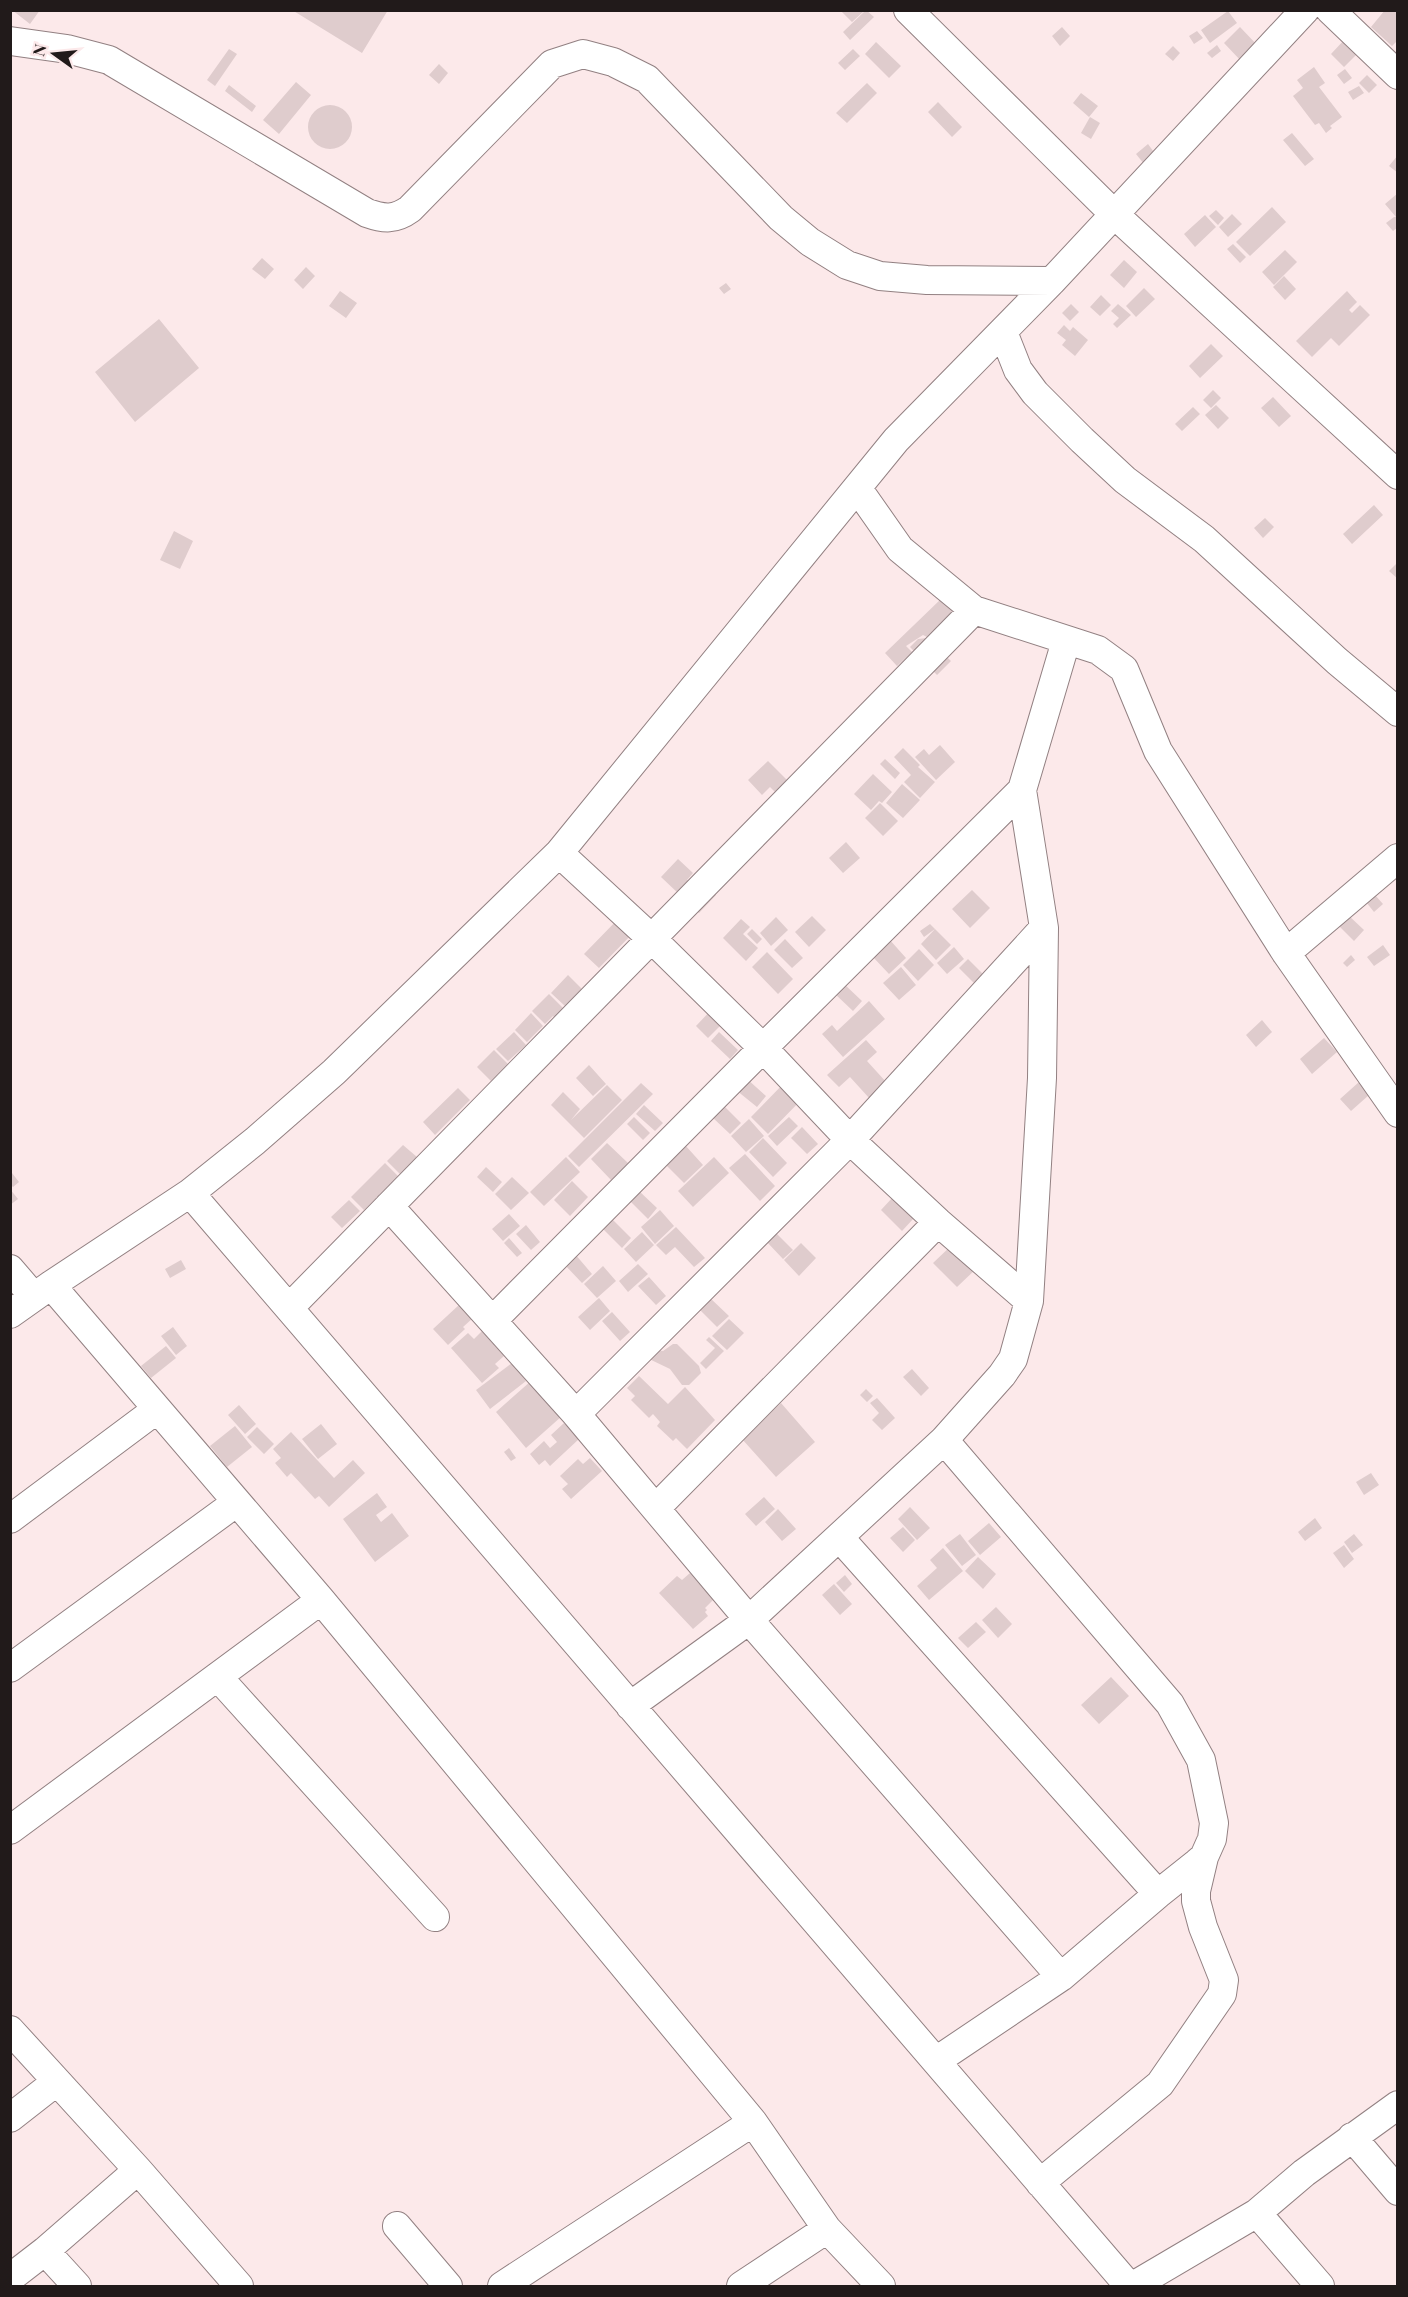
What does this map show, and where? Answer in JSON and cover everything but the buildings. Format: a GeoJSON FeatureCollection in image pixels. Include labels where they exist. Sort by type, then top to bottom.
{"type":"FeatureCollection","features":[{"type":"Feature","properties":{"kind":"street"},"geometry":{"type":"LineString","coordinates":[[908,10],[1114,214],[1398,475]]}},
{"type":"Feature","properties":{"kind":"street"},"geometry":{"type":"LineString","coordinates":[[10,1314],[190,1193],[334,1072],[560,853],[896,440],[1052,281],[1305,10]]}},
{"type":"Feature","properties":{"kind":"street"},"geometry":{"type":"LineString","coordinates":[[1330,10],[1398,75]]}},
{"type":"Feature","properties":{"kind":"street"},"geometry":{"type":"LineString","coordinates":[[10,41],[67,49],[109,60],[368,213],[390,218],[401,216],[410,210],[552,64],[584,54],[613,62],[647,79],[781,218],[810,242],[847,265],[880,276],[927,280],[1052,281]]}},
{"type":"Feature","properties":{"kind":"street"},"geometry":{"type":"LineString","coordinates":[[1002,332],[1018,370],[1035,393],[1082,440],[1125,480],[1204,539],[1337,661],[1398,712]]}},
{"type":"Feature","properties":{"kind":"street"},"geometry":{"type":"LineString","coordinates":[[858,489],[900,549],[974,610],[1098,650],[1124,669],[1158,751],[1286,953],[1398,1113]]}},
{"type":"Feature","properties":{"kind":"street"},"geometry":{"type":"LineString","coordinates":[[289,1308],[974,610]]}},
{"type":"Feature","properties":{"kind":"street"},"geometry":{"type":"LineString","coordinates":[[630,1706],[749,1620],[944,1440],[1002,1375],[1013,1359],[1029,1301],[1042,1078],[1044,928],[1022,790],[1066,641]]}},
{"type":"Feature","properties":{"kind":"street"},"geometry":{"type":"LineString","coordinates":[[493,1320],[1022,790]]}},
{"type":"Feature","properties":{"kind":"street"},"geometry":{"type":"LineString","coordinates":[[560,853],[763,1048],[850,1140],[1029,1301]]}},
{"type":"Feature","properties":{"kind":"street"},"geometry":{"type":"LineString","coordinates":[[1286,953],[1398,858]]}},
{"type":"Feature","properties":{"kind":"street"},"geometry":{"type":"LineString","coordinates":[[576,1414],[850,1140],[1044,928]]}},
{"type":"Feature","properties":{"kind":"street"},"geometry":{"type":"LineString","coordinates":[[190,1193],[1131,2286],[1257,2213],[1304,2173],[1398,2105]]}},
{"type":"Feature","properties":{"kind":"street"},"geometry":{"type":"LineString","coordinates":[[389,1206],[576,1414],[749,1620],[1061,1977]]}},
{"type":"Feature","properties":{"kind":"street"},"geometry":{"type":"LineString","coordinates":[[656,1508],[939,1222]]}},
{"type":"Feature","properties":{"kind":"street"},"geometry":{"type":"LineString","coordinates":[[10,1269],[42,1291],[156,1410],[321,1600],[753,2122],[827,2229],[881,2286]]}},
{"type":"Feature","properties":{"kind":"street"},"geometry":{"type":"LineString","coordinates":[[10,1519],[156,1410]]}},
{"type":"Feature","properties":{"kind":"street"},"geometry":{"type":"LineString","coordinates":[[944,1440],[1170,1704],[1201,1760],[1214,1823],[1212,1839],[1204,1857],[1196,1891],[1196,1901],[1203,1927],[1224,1980],[1222,1994],[1160,2084],[1040,2183]]}},
{"type":"Feature","properties":{"kind":"street"},"geometry":{"type":"LineString","coordinates":[[10,1668],[237,1502]]}},
{"type":"Feature","properties":{"kind":"street"},"geometry":{"type":"LineString","coordinates":[[838,1537],[1158,1894]]}},
{"type":"Feature","properties":{"kind":"street"},"geometry":{"type":"LineString","coordinates":[[10,1830],[321,1600]]}},
{"type":"Feature","properties":{"kind":"street"},"geometry":{"type":"LineString","coordinates":[[218,1677],[435,1917]]}},
{"type":"Feature","properties":{"kind":"street"},"geometry":{"type":"LineString","coordinates":[[936,2061],[1061,1977],[1204,1857]]}},
{"type":"Feature","properties":{"kind":"street"},"geometry":{"type":"LineString","coordinates":[[10,2030],[138,2170],[239,2286]]}},
{"type":"Feature","properties":{"kind":"street"},"geometry":{"type":"LineString","coordinates":[[10,2118],[56,2082]]}},
{"type":"Feature","properties":{"kind":"street"},"geometry":{"type":"LineString","coordinates":[[502,2286],[753,2122]]}},
{"type":"Feature","properties":{"kind":"street"},"geometry":{"type":"LineString","coordinates":[[1352,2137],[1398,2191]]}},
{"type":"Feature","properties":{"kind":"street"},"geometry":{"type":"LineString","coordinates":[[10,2278],[45,2251],[138,2170]]}},
{"type":"Feature","properties":{"kind":"street"},"geometry":{"type":"LineString","coordinates":[[1257,2213],[1320,2286]]}},
{"type":"Feature","properties":{"kind":"street"},"geometry":{"type":"LineString","coordinates":[[397,2226],[448,2286]]}},
{"type":"Feature","properties":{"kind":"street"},"geometry":{"type":"LineString","coordinates":[[741,2286],[827,2229]]}},
{"type":"Feature","properties":{"kind":"street"},"geometry":{"type":"LineString","coordinates":[[45,2251],[77,2286]]}}]}
